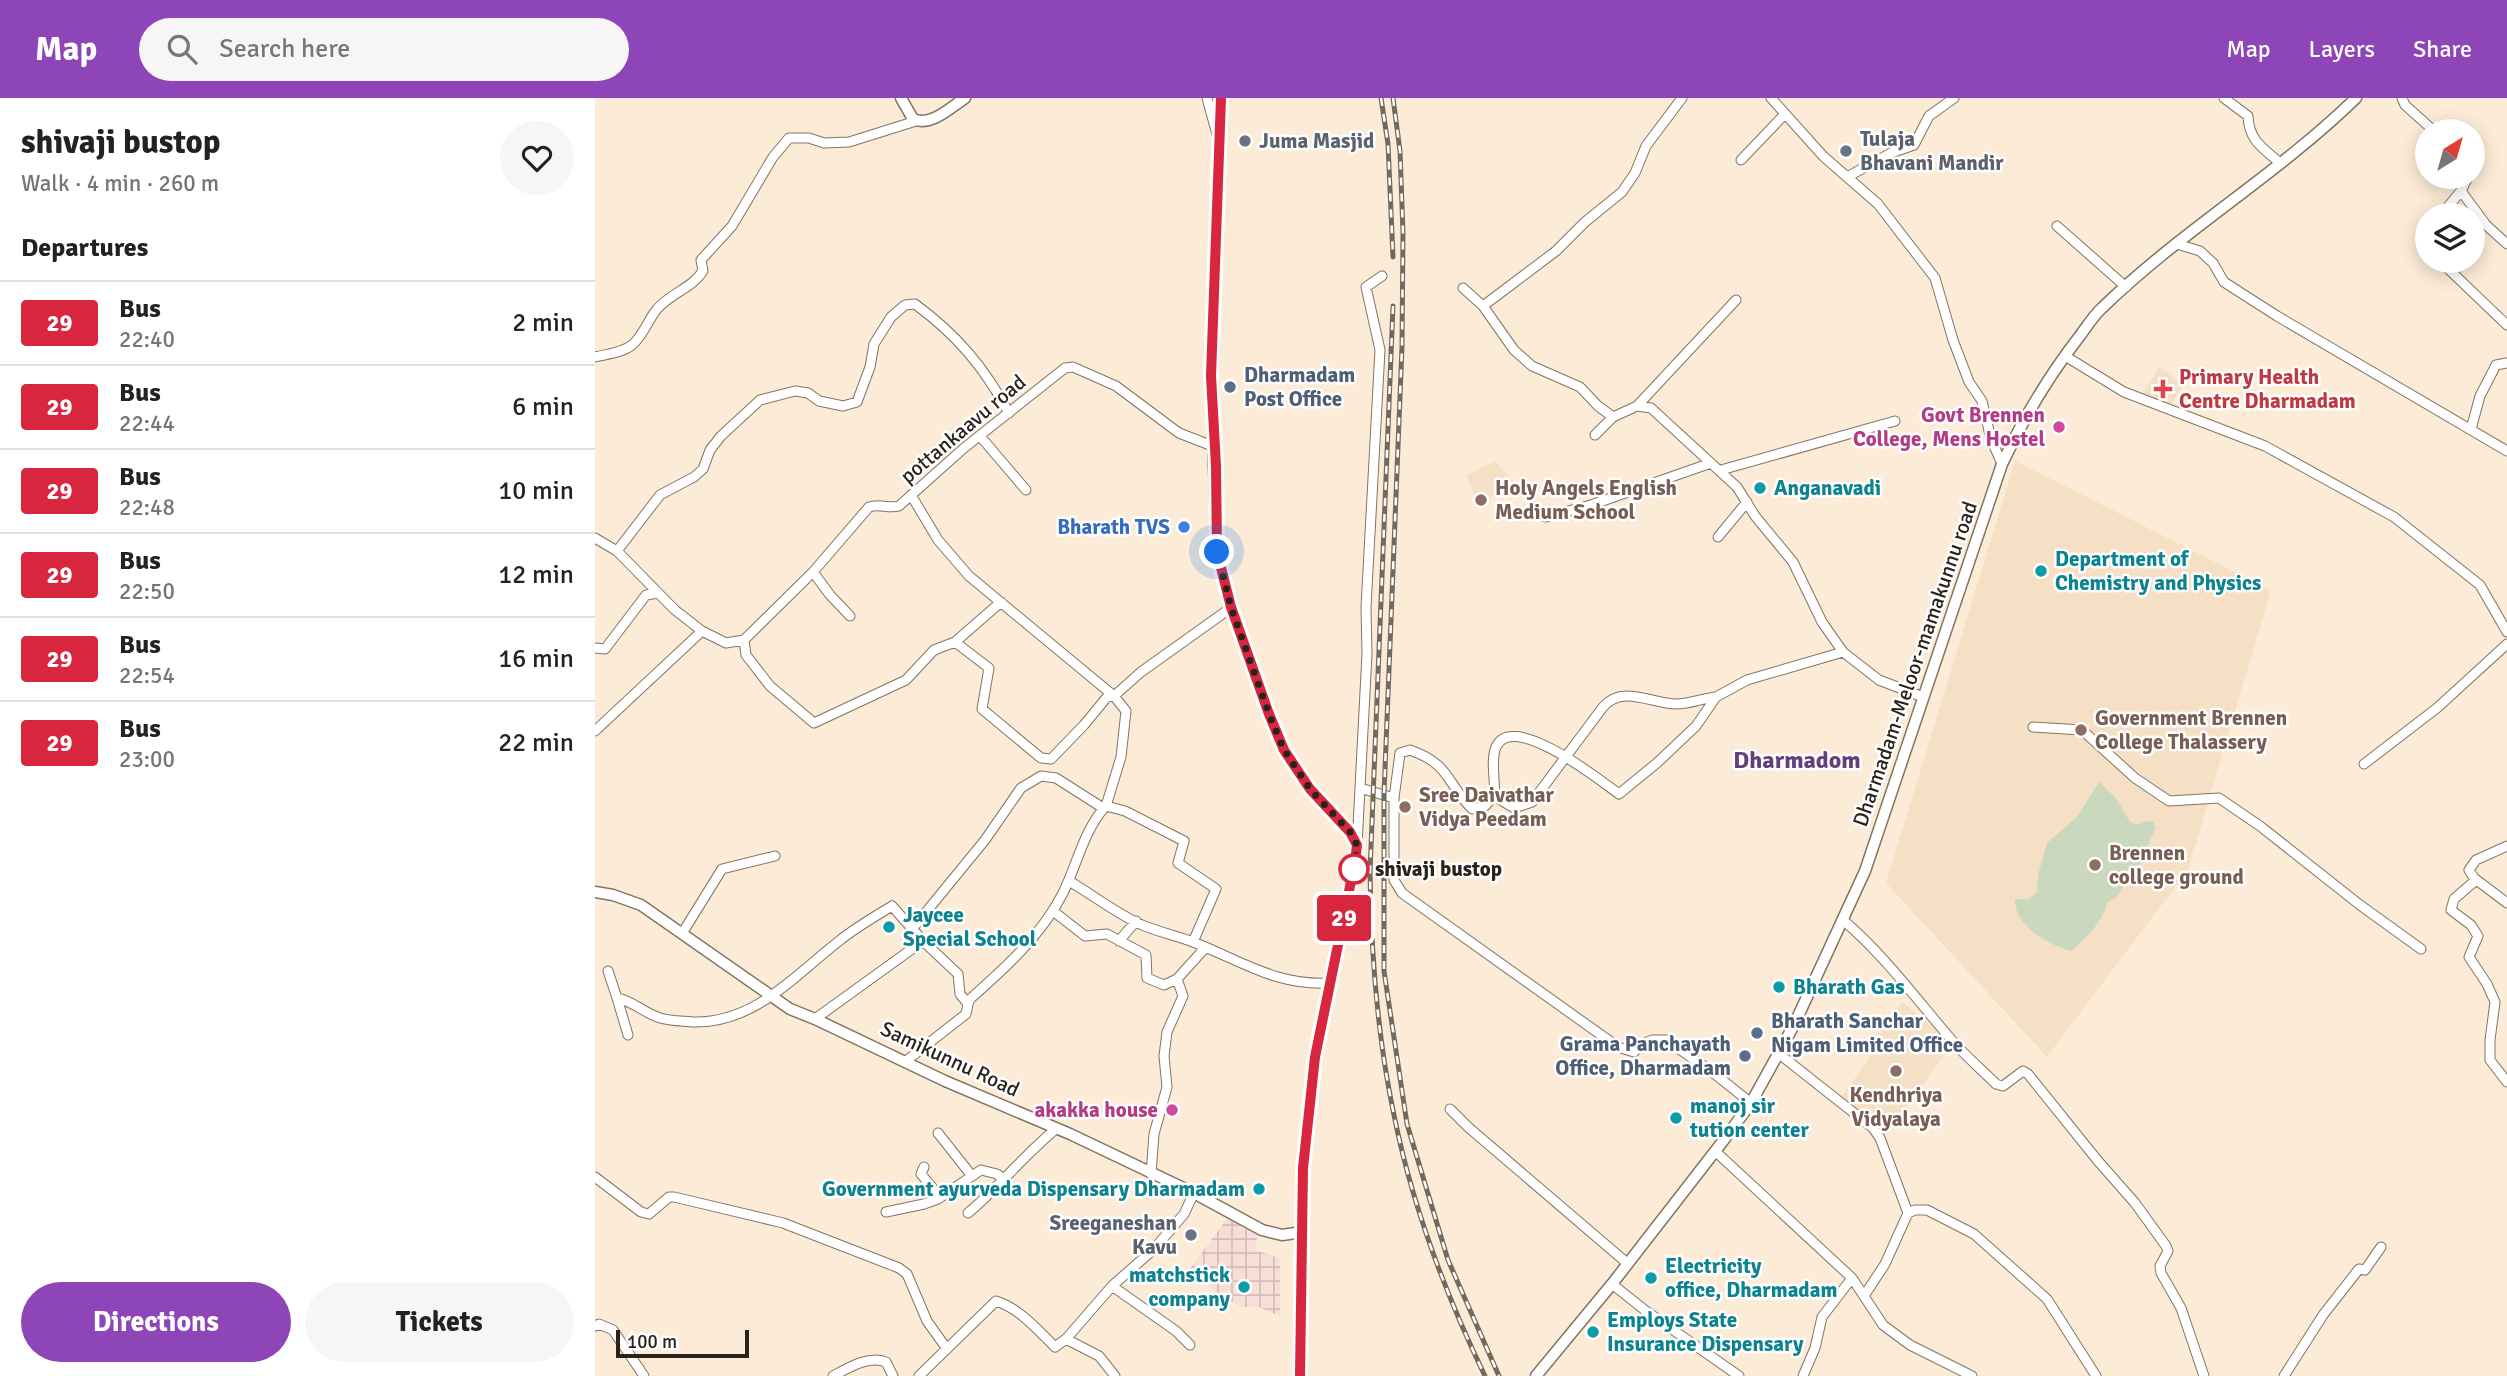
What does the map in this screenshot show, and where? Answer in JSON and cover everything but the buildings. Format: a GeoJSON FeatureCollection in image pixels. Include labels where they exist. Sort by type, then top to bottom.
{"type":"FeatureCollection","features":[{"type":"Feature","properties":{"kind":"main road"},"geometry":{"type":"LineString","coordinates":[[901,98],[916,121],[936,118],[965,98]]}},
{"type":"Feature","properties":{"kind":"main road"},"geometry":{"type":"LineString","coordinates":[[1221,98],[1211,376],[1217,552],[1231,607],[1284,750],[1310,789],[1350,832],[1357,845],[1315,1057],[1303,1168],[1300,1376]]}},
{"type":"Feature","properties":{"kind":"main road","name":"Dharmadam-Meloor-mamakunnu road"},"geometry":{"type":"LineString","coordinates":[[1536,1376],[1612,1284],[1751,1103],[1778,1053],[1865,871],[1898,780],[1923,697],[2002,464],[2023,420],[2065,356],[2100,310],[2356,98]]}},
{"type":"Feature","properties":{"kind":"main road","name":"Samikunnu Road"},"geometry":{"type":"LineString","coordinates":[[595,892],[641,905],[790,1009],[945,1081],[1057,1128],[1194,1193],[1262,1230],[1282,1235],[1302,1232]]}},
{"type":"Feature","properties":{"kind":"street"},"geometry":{"type":"LineString","coordinates":[[1207,98],[1220,147]]}},
{"type":"Feature","properties":{"kind":"street"},"geometry":{"type":"LineString","coordinates":[[1483,306],[1556,251],[1585,222],[1622,192],[1635,173],[1646,146],[1682,98]]}},
{"type":"Feature","properties":{"kind":"street"},"geometry":{"type":"LineString","coordinates":[[1771,98],[1823,156],[1878,204],[1935,278],[1953,340],[1969,382],[1982,401],[1991,439],[2002,464]]}},
{"type":"Feature","properties":{"kind":"street"},"geometry":{"type":"LineString","coordinates":[[1847,177],[1891,153],[1915,145],[1929,116],[1954,98]]}},
{"type":"Feature","properties":{"kind":"street"},"geometry":{"type":"LineString","coordinates":[[2224,98],[2248,117],[2248,132],[2280,163]]}},
{"type":"Feature","properties":{"kind":"street"},"geometry":{"type":"LineString","coordinates":[[2402,98],[2405,105],[2421,119]]}},
{"type":"Feature","properties":{"kind":"street"},"geometry":{"type":"LineString","coordinates":[[1741,160],[1784,114]]}},
{"type":"Feature","properties":{"kind":"street"},"geometry":{"type":"LineString","coordinates":[[595,356],[624,350],[631,345],[656,310],[673,294],[697,281],[703,271],[701,260],[732,226],[773,157],[789,138],[809,138],[824,143],[849,142],[916,121]]}},
{"type":"Feature","properties":{"kind":"street"},"geometry":{"type":"LineString","coordinates":[[2451,203],[2461,191],[2486,225],[2507,244]]}},
{"type":"Feature","properties":{"kind":"street"},"geometry":{"type":"LineString","coordinates":[[2057,226],[2126,287]]}},
{"type":"Feature","properties":{"kind":"street"},"geometry":{"type":"LineString","coordinates":[[2177,244],[2200,251],[2213,263],[2224,282],[2267,309],[2507,451]]}},
{"type":"Feature","properties":{"kind":"street"},"geometry":{"type":"LineString","coordinates":[[2453,273],[2507,325]]}},
{"type":"Feature","properties":{"kind":"street"},"geometry":{"type":"LineString","coordinates":[[1357,845],[1380,350],[1366,287],[1382,276]]}},
{"type":"Feature","properties":{"kind":"street"},"geometry":{"type":"LineString","coordinates":[[1463,288],[1483,306],[1514,350],[1532,366],[1580,387],[1613,417]]}},
{"type":"Feature","properties":{"kind":"street"},"geometry":{"type":"LineString","coordinates":[[1595,435],[1613,417],[1637,406],[1736,300]]}},
{"type":"Feature","properties":{"kind":"street"},"geometry":{"type":"LineString","coordinates":[[617,551],[660,495],[694,477],[703,469],[710,450],[721,436],[760,400],[795,391],[808,393],[819,401],[843,406],[857,402],[870,367],[874,344],[891,317],[905,305],[915,304],[957,339],[991,380],[1009,413]]}},
{"type":"Feature","properties":{"kind":"street"},"geometry":{"type":"LineString","coordinates":[[2065,356],[2124,392],[2265,446],[2395,517],[2480,585],[2507,632]]}},
{"type":"Feature","properties":{"kind":"street"},"geometry":{"type":"LineString","coordinates":[[2471,429],[2480,396],[2496,365],[2507,363]]}},
{"type":"Feature","properties":{"kind":"street","name":"pottankaavu road"},"geometry":{"type":"LineString","coordinates":[[744,640],[813,572],[869,507],[878,504],[890,509],[899,506],[1057,374],[1073,367],[1116,386],[1179,433],[1215,447]]}},
{"type":"Feature","properties":{"kind":"street"},"geometry":{"type":"LineString","coordinates":[[1637,406],[1651,408],[1658,413],[1721,470],[1793,562],[1822,622],[1843,652],[1879,680],[1923,697]]}},
{"type":"Feature","properties":{"kind":"street"},"geometry":{"type":"LineString","coordinates":[[1721,470],[1895,421]]}},
{"type":"Feature","properties":{"kind":"street"},"geometry":{"type":"LineString","coordinates":[[980,436],[1026,490]]}},
{"type":"Feature","properties":{"kind":"street"},"geometry":{"type":"LineString","coordinates":[[1546,517],[1591,505],[1711,463]]}},
{"type":"Feature","properties":{"kind":"street"},"geometry":{"type":"LineString","coordinates":[[906,1061],[965,1014],[970,999],[1017,956],[1053,911],[1069,881],[1079,852],[1105,807],[1122,757],[1126,711],[1114,696],[951,558],[911,495]]}},
{"type":"Feature","properties":{"kind":"street"},"geometry":{"type":"LineString","coordinates":[[1718,537],[1747,502]]}},
{"type":"Feature","properties":{"kind":"street"},"geometry":{"type":"LineString","coordinates":[[595,538],[617,551],[658,593],[702,631],[726,643],[744,640],[746,655],[770,686],[814,723],[906,680],[935,650],[955,642],[1001,602]]}},
{"type":"Feature","properties":{"kind":"street"},"geometry":{"type":"LineString","coordinates":[[813,572],[850,616]]}},
{"type":"Feature","properties":{"kind":"street"},"geometry":{"type":"LineString","coordinates":[[595,648],[605,649],[646,595],[658,593]]}},
{"type":"Feature","properties":{"kind":"street"},"geometry":{"type":"LineString","coordinates":[[955,642],[989,668],[982,709],[1041,758],[1051,759],[1107,697],[1114,696],[1141,672],[1231,607]]}},
{"type":"Feature","properties":{"kind":"street"},"geometry":{"type":"LineString","coordinates":[[595,731],[702,631]]}},
{"type":"Feature","properties":{"kind":"street"},"geometry":{"type":"LineString","coordinates":[[2364,764],[2437,708],[2507,644]]}},
{"type":"Feature","properties":{"kind":"street"},"geometry":{"type":"LineString","coordinates":[[1494,796],[1514,808],[1532,802],[1603,707],[1618,695],[1682,705],[1716,697],[1747,680],[1843,652]]}},
{"type":"Feature","properties":{"kind":"street"},"geometry":{"type":"LineString","coordinates":[[1716,697],[1696,726],[1619,794],[1566,755],[1535,741],[1507,736],[1500,739],[1495,748],[1494,796],[1485,806],[1472,809],[1445,771],[1434,761],[1405,750],[1400,753],[1398,760],[1394,880],[1402,893],[1618,1047],[1634,1052],[1642,1044],[1652,1040],[1667,1040],[1751,1103]]}},
{"type":"Feature","properties":{"kind":"street"},"geometry":{"type":"LineString","coordinates":[[2033,727],[2082,730],[2135,778],[2169,801],[2220,798],[2260,825],[2360,905],[2421,949]]}},
{"type":"Feature","properties":{"kind":"street"},"geometry":{"type":"LineString","coordinates":[[913,928],[985,840],[1021,788],[1041,776],[1056,778],[1105,807],[1125,810],[1184,841],[1178,863],[1216,889],[1192,942]]}},
{"type":"Feature","properties":{"kind":"street"},"geometry":{"type":"LineString","coordinates":[[1360,788],[1395,798]]}},
{"type":"Feature","properties":{"kind":"street"},"geometry":{"type":"LineString","coordinates":[[2507,846],[2476,860],[2469,870],[2476,880],[2507,903]]}},
{"type":"Feature","properties":{"kind":"street"},"geometry":{"type":"LineString","coordinates":[[683,932],[722,869],[775,856]]}},
{"type":"Feature","properties":{"kind":"street"},"geometry":{"type":"LineString","coordinates":[[2476,880],[2454,899],[2451,910],[2471,925],[2478,936],[2469,957],[2495,1002],[2490,1060],[2507,1082]]}},
{"type":"Feature","properties":{"kind":"street"},"geometry":{"type":"LineString","coordinates":[[1069,881],[1136,921],[1192,942],[1249,968],[1284,980],[1307,984],[1330,983]]}},
{"type":"Feature","properties":{"kind":"street"},"geometry":{"type":"LineString","coordinates":[[617,998],[660,1018],[693,1022],[737,1015],[773,996],[840,940],[892,906],[923,942],[958,974],[960,994],[968,1003]]}},
{"type":"Feature","properties":{"kind":"street"},"geometry":{"type":"LineString","coordinates":[[1053,911],[1085,936],[1107,934],[1146,955],[1147,978],[1164,985],[1177,979],[1205,948]]}},
{"type":"Feature","properties":{"kind":"street"},"geometry":{"type":"LineString","coordinates":[[1843,920],[1863,937],[1949,1038],[1996,1084],[2003,1086],[2020,1072],[2026,1072],[2135,1203],[2168,1251],[2160,1266],[2161,1273],[2181,1308],[2204,1376]]}},
{"type":"Feature","properties":{"kind":"street"},"geometry":{"type":"LineString","coordinates":[[1119,942],[1136,921]]}},
{"type":"Feature","properties":{"kind":"street"},"geometry":{"type":"LineString","coordinates":[[815,1019],[923,942]]}},
{"type":"Feature","properties":{"kind":"street"},"geometry":{"type":"LineString","coordinates":[[608,971],[628,1035]]}},
{"type":"Feature","properties":{"kind":"street"},"geometry":{"type":"LineString","coordinates":[[1151,1174],[1154,1134],[1167,1087],[1164,1056],[1167,1032],[1183,996],[1177,979]]}},
{"type":"Feature","properties":{"kind":"street"},"geometry":{"type":"LineString","coordinates":[[1778,1053],[1873,1128],[1880,1138],[1907,1213],[1885,1264],[1864,1296]]}},
{"type":"Feature","properties":{"kind":"street"},"geometry":{"type":"LineString","coordinates":[[1450,1109],[1627,1263]]}},
{"type":"Feature","properties":{"kind":"street"},"geometry":{"type":"LineString","coordinates":[[968,1213],[1032,1148],[1057,1128]]}},
{"type":"Feature","properties":{"kind":"street"},"geometry":{"type":"LineString","coordinates":[[938,1133],[972,1177]]}},
{"type":"Feature","properties":{"kind":"street"},"geometry":{"type":"LineString","coordinates":[[1715,1151],[1852,1278],[1876,1318],[1894,1335],[1972,1376]]}},
{"type":"Feature","properties":{"kind":"street"},"geometry":{"type":"LineString","coordinates":[[924,1167],[921,1174],[940,1197]]}},
{"type":"Feature","properties":{"kind":"street"},"geometry":{"type":"LineString","coordinates":[[886,1212],[924,1204],[940,1197],[981,1170],[1003,1179]]}},
{"type":"Feature","properties":{"kind":"street"},"geometry":{"type":"LineString","coordinates":[[595,1177],[641,1212],[649,1214],[669,1197],[674,1198],[783,1223],[899,1268],[907,1274],[927,1321],[947,1349]]}},
{"type":"Feature","properties":{"kind":"street"},"geometry":{"type":"LineString","coordinates":[[919,1376],[996,1301],[1007,1304],[1037,1328],[1055,1347],[1066,1339],[1112,1286],[1154,1249],[1184,1214],[1194,1193]]}},
{"type":"Feature","properties":{"kind":"street"},"geometry":{"type":"LineString","coordinates":[[1907,1213],[1927,1210],[1974,1234],[2047,1299],[2096,1376]]}},
{"type":"Feature","properties":{"kind":"street"},"geometry":{"type":"LineString","coordinates":[[2284,1376],[2323,1315],[2359,1269],[2365,1269],[2381,1247]]}},
{"type":"Feature","properties":{"kind":"street"},"geometry":{"type":"LineString","coordinates":[[1803,1376],[1815,1348],[1822,1317],[1852,1278]]}},
{"type":"Feature","properties":{"kind":"street"},"geometry":{"type":"LineString","coordinates":[[1612,1284],[1739,1376]]}},
{"type":"Feature","properties":{"kind":"street"},"geometry":{"type":"LineString","coordinates":[[1112,1286],[1176,1331],[1190,1345]]}},
{"type":"Feature","properties":{"kind":"street"},"geometry":{"type":"LineString","coordinates":[[595,1326],[599,1324],[613,1330],[644,1376]]}},
{"type":"Feature","properties":{"kind":"street"},"geometry":{"type":"LineString","coordinates":[[1066,1339],[1099,1356],[1115,1376]]}},
{"type":"Feature","properties":{"kind":"street"},"geometry":{"type":"LineString","coordinates":[[833,1376],[856,1364],[880,1360],[886,1362],[893,1376]]}},
{"type":"Feature","properties":{"kind":"shaded area","name":"Primary Health Centre Dharmadam"},"geometry":{"type":"Polygon","coordinates":[[[2159,367],[2184,385],[2170,406],[2143,394],[2159,367]]]}},
{"type":"Feature","properties":{"kind":"shaded area"},"geometry":{"type":"Polygon","coordinates":[[[1495,461],[1517,486],[1477,503],[1467,475],[1495,461]]]}},
{"type":"Feature","properties":{"kind":"shaded area","name":"Government Brennen College Thalassery"},"geometry":{"type":"Polygon","coordinates":[[[2015,461],[2271,590],[2188,870],[2047,1057],[1886,883],[2015,461]]]}},
{"type":"Feature","properties":{"kind":"shaded area","name":"Kendhriya Vidyalaya"},"geometry":{"type":"Polygon","coordinates":[[[1902,1002],[1931,1025],[1941,1043],[1949,1049],[1886,1135],[1840,1099],[1866,1063],[1876,1046],[1877,1037],[1902,1002]]]}},
{"type":"Feature","properties":{"kind":"shaded area"},"geometry":{"type":"Polygon","coordinates":[[[1228,1217],[1258,1235],[1254,1250],[1280,1258],[1280,1316],[1258,1307],[1241,1307],[1189,1270],[1228,1217]]]}},
{"type":"Feature","properties":{"kind":"green space"},"geometry":{"type":"Polygon","coordinates":[[[2099,782],[2116,798],[2130,822],[2138,825],[2146,821],[2153,822],[2156,827],[2140,864],[2116,898],[2107,902],[2103,915],[2093,929],[2071,951],[2043,939],[2026,926],[2016,909],[2015,899],[2029,899],[2037,892],[2038,875],[2047,843],[2077,817],[2099,782]]]}},
{"type":"Feature","properties":{"kind":"railway"},"geometry":{"type":"LineString","coordinates":[[1381,98],[1388,144],[1393,257]]}},
{"type":"Feature","properties":{"kind":"railway"},"geometry":{"type":"LineString","coordinates":[[1393,98],[1400,151],[1403,233],[1402,347],[1384,794],[1384,971],[1407,1124],[1448,1260],[1499,1376]]}},
{"type":"Feature","properties":{"kind":"railway"},"geometry":{"type":"LineString","coordinates":[[1393,306],[1370,872],[1376,994],[1388,1085],[1410,1182],[1443,1281],[1485,1376]]}},
{"type":"Feature","properties":{"kind":"bus line","name":"29"},"geometry":{"type":"LineString","coordinates":[[1221,98],[1211,376],[1217,552],[1231,607],[1284,750],[1310,789],[1350,832],[1357,845],[1315,1057],[1303,1168],[1300,1376]]}},
{"type":"Feature","properties":{"kind":"place","name":"Juma Masjid"},"geometry":{"type":"Point","coordinates":[1245,141]}},
{"type":"Feature","properties":{"kind":"place","name":"Tulaja Bhavani Mandir"},"geometry":{"type":"Point","coordinates":[1846,151]}},
{"type":"Feature","properties":{"kind":"place","name":"Dharmadam Post Office"},"geometry":{"type":"Point","coordinates":[1230,387]}},
{"type":"Feature","properties":{"kind":"place","name":"Primary Health Centre Dharmadam"},"geometry":{"type":"Point","coordinates":[2163,389]}},
{"type":"Feature","properties":{"kind":"place","name":"Govt Brennen College, Mens Hostel"},"geometry":{"type":"Point","coordinates":[2059,427]}},
{"type":"Feature","properties":{"kind":"place","name":"Anganavadi"},"geometry":{"type":"Point","coordinates":[1760,488]}},
{"type":"Feature","properties":{"kind":"place","name":"Holy Angels English Medium School"},"geometry":{"type":"Point","coordinates":[1481,500]}},
{"type":"Feature","properties":{"kind":"place","name":"Bharath TVS"},"geometry":{"type":"Point","coordinates":[1184,527]}},
{"type":"Feature","properties":{"kind":"place","name":"Department of Chemistry and Physics"},"geometry":{"type":"Point","coordinates":[2041,571]}},
{"type":"Feature","properties":{"kind":"place","name":"Government Brennen College Thalassery"},"geometry":{"type":"Point","coordinates":[2081,730]}},
{"type":"Feature","properties":{"kind":"place","name":"Sree Daivathar Vidya Peedam"},"geometry":{"type":"Point","coordinates":[1405,807]}},
{"type":"Feature","properties":{"kind":"place","name":"Brennen college ground"},"geometry":{"type":"Point","coordinates":[2095,865]}},
{"type":"Feature","properties":{"kind":"place","name":"shivaji bustop"},"geometry":{"type":"Point","coordinates":[1354,869]}},
{"type":"Feature","properties":{"kind":"place","name":"Jaycee Special School"},"geometry":{"type":"Point","coordinates":[889,927]}},
{"type":"Feature","properties":{"kind":"place","name":"Bharath Gas"},"geometry":{"type":"Point","coordinates":[1779,987]}},
{"type":"Feature","properties":{"kind":"place","name":"Bharath Sanchar Nigam Limited Office"},"geometry":{"type":"Point","coordinates":[1757,1033]}},
{"type":"Feature","properties":{"kind":"place","name":"Grama Panchayath Office, Dharmadam"},"geometry":{"type":"Point","coordinates":[1745,1056]}},
{"type":"Feature","properties":{"kind":"place","name":"Kendhriya Vidyalaya"},"geometry":{"type":"Point","coordinates":[1896,1071]}},
{"type":"Feature","properties":{"kind":"place","name":"akakka house"},"geometry":{"type":"Point","coordinates":[1172,1110]}},
{"type":"Feature","properties":{"kind":"place","name":"manoj sir tution center"},"geometry":{"type":"Point","coordinates":[1676,1118]}},
{"type":"Feature","properties":{"kind":"place","name":"Government ayurveda Dispensary Dharmadam"},"geometry":{"type":"Point","coordinates":[1259,1189]}},
{"type":"Feature","properties":{"kind":"place","name":"Sreeganeshan Kavu"},"geometry":{"type":"Point","coordinates":[1191,1235]}},
{"type":"Feature","properties":{"kind":"place","name":"Electricity office, Dharmadam"},"geometry":{"type":"Point","coordinates":[1651,1278]}},
{"type":"Feature","properties":{"kind":"place","name":"matchstick company"},"geometry":{"type":"Point","coordinates":[1244,1287]}},
{"type":"Feature","properties":{"kind":"place","name":"Employs State Insurance Dispensary"},"geometry":{"type":"Point","coordinates":[1593,1332]}},
{"type":"Feature","properties":{"kind":"district","name":"Dharmadom"},"geometry":{"type":"Point","coordinates":[1797,760]}},
{"type":"Feature","properties":{"kind":"route"},"geometry":{"type":"LineString","coordinates":[[1217,552],[1231,607],[1284,750],[1310,789],[1350,832],[1357,845],[1354,869]]}}]}
